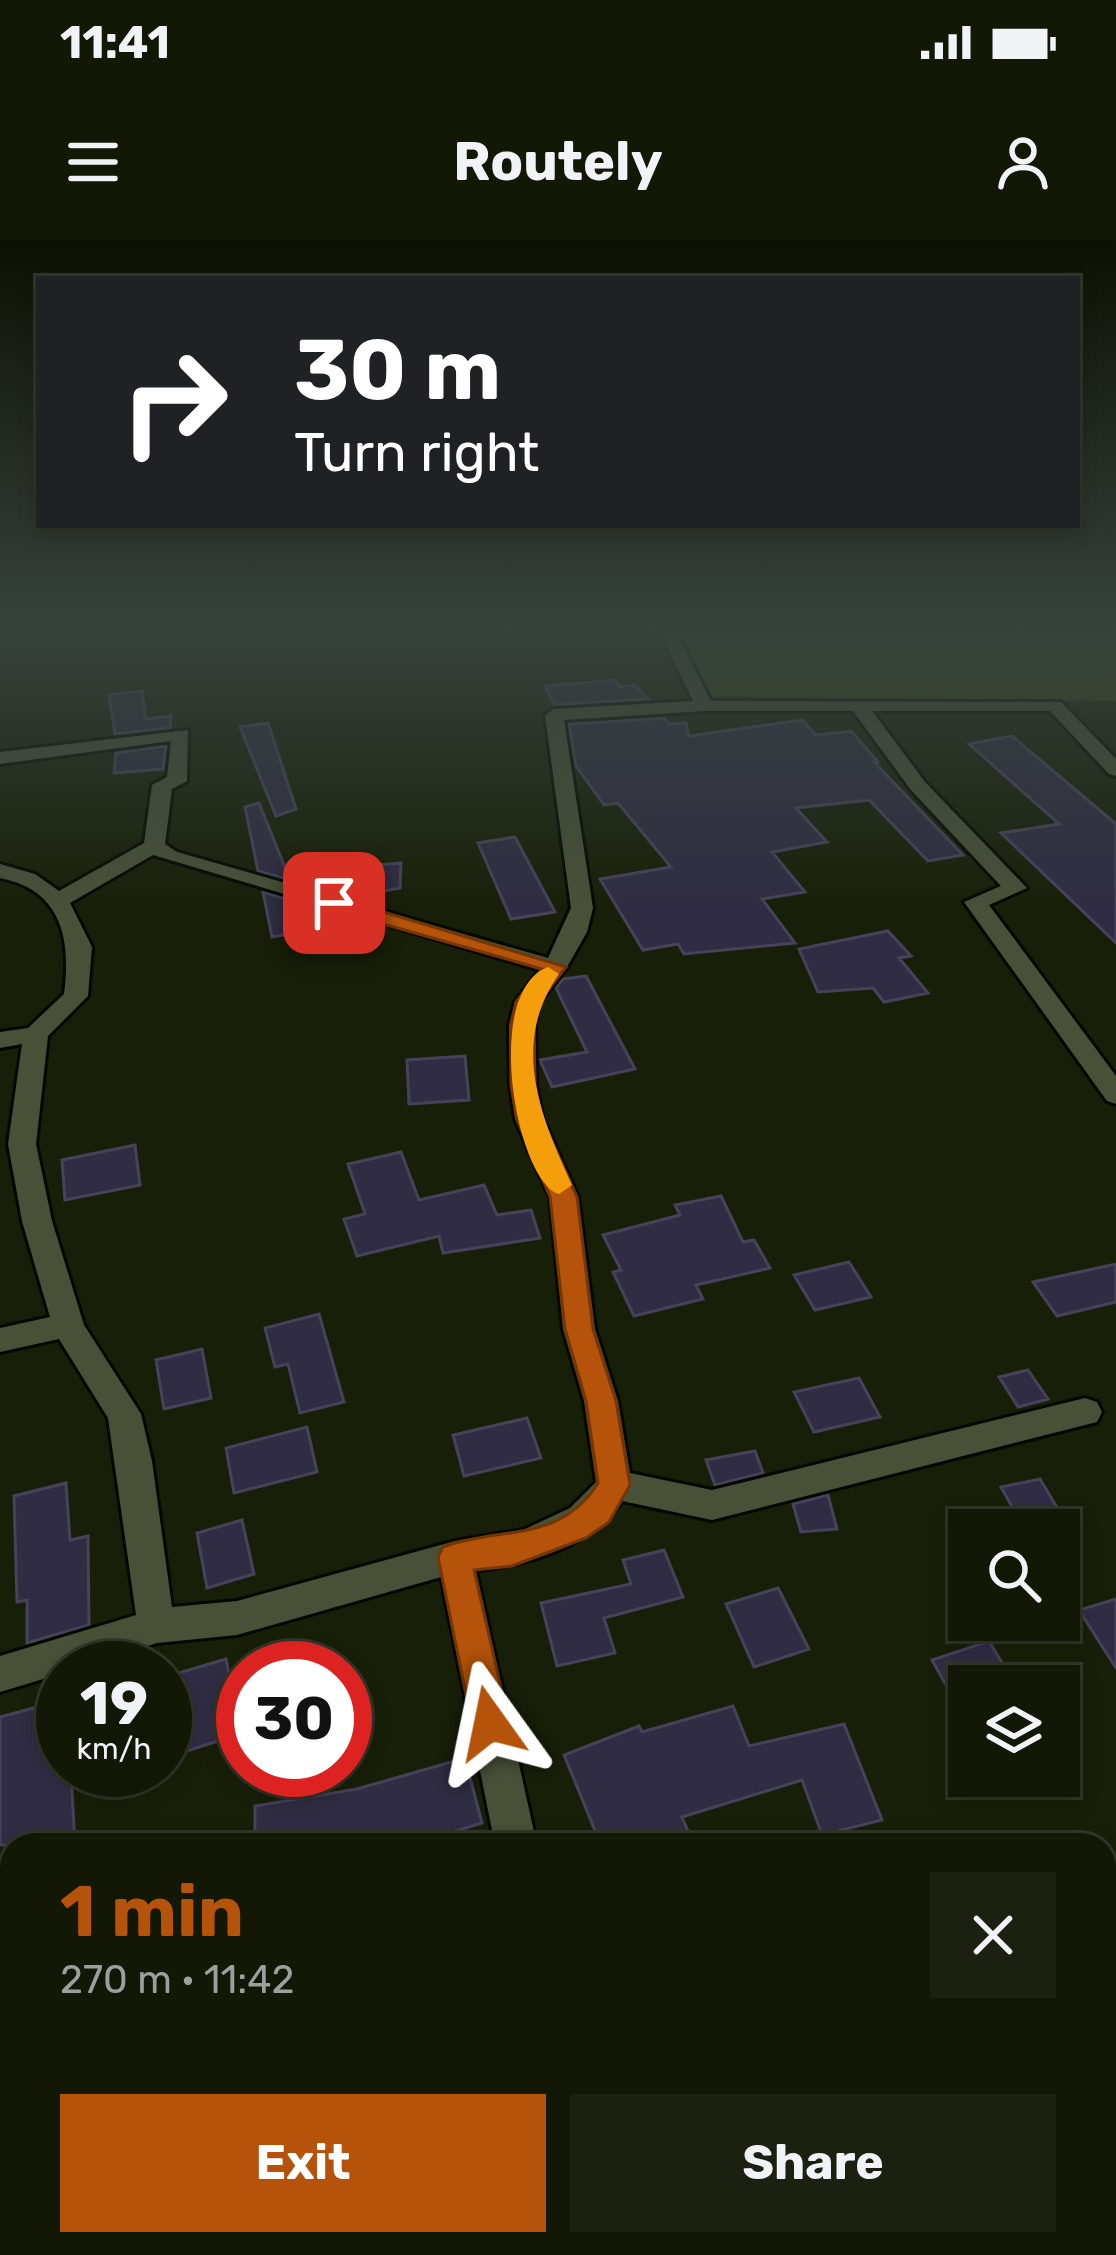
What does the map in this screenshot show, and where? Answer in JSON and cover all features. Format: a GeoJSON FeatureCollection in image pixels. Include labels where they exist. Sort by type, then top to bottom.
{"type":"FeatureCollection","features":[{"type":"Feature","properties":{"kind":"street"},"geometry":{"type":"LineString","coordinates":[[0,1674],[157,1626],[237,1618],[454,1557],[512,1551],[574,1528],[597,1513],[614,1485],[601,1401],[579,1329],[563,1197],[530,1119],[523,1085],[522,1025],[527,1002],[555,967],[581,908],[555,723]]}},
{"type":"Feature","properties":{"kind":"street"},"geometry":{"type":"LineString","coordinates":[[871,723],[918,785],[1016,888],[975,902],[1116,1095]]}},
{"type":"Feature","properties":{"kind":"street"},"geometry":{"type":"LineString","coordinates":[[1071,723],[1116,770]]}},
{"type":"Feature","properties":{"kind":"street"},"geometry":{"type":"LineString","coordinates":[[0,758],[181,734],[177,781],[162,784],[154,846]]}},
{"type":"Feature","properties":{"kind":"street"},"geometry":{"type":"LineString","coordinates":[[154,846],[170,857],[555,967]]}},
{"type":"Feature","properties":{"kind":"street"},"geometry":{"type":"LineString","coordinates":[[57,901],[154,846]]}},
{"type":"Feature","properties":{"kind":"street"},"geometry":{"type":"LineString","coordinates":[[0,871],[33,879],[57,901],[80,945],[76,996],[36,1034],[0,1040]]}},
{"type":"Feature","properties":{"kind":"street"},"geometry":{"type":"LineString","coordinates":[[36,1034],[22,1144],[68,1325],[83,1357],[124,1414],[135,1461],[142,1545],[157,1626]]}},
{"type":"Feature","properties":{"kind":"street"},"geometry":{"type":"LineString","coordinates":[[0,1340],[68,1325]]}},
{"type":"Feature","properties":{"kind":"street"},"geometry":{"type":"LineString","coordinates":[[614,1485],[712,1505],[1085,1412]]}},
{"type":"Feature","properties":{"kind":"street"},"geometry":{"type":"LineString","coordinates":[[454,1557],[512,1833]]}},
{"type":"Feature","properties":{"kind":"building"},"geometry":{"type":"Polygon","coordinates":[[[113,723],[170,723],[170,728],[115,734],[113,723]]]}},
{"type":"Feature","properties":{"kind":"building"},"geometry":{"type":"Polygon","coordinates":[[[268,723],[296,809],[276,816],[240,727],[268,723]]]}},
{"type":"Feature","properties":{"kind":"building"},"geometry":{"type":"Polygon","coordinates":[[[686,723],[689,736],[781,723],[805,723],[816,735],[851,731],[878,762],[874,762],[963,855],[928,861],[869,800],[796,808],[827,842],[772,852],[805,892],[762,899],[795,943],[684,954],[678,944],[643,950],[600,879],[671,867],[618,803],[604,805],[576,766],[569,724],[686,723]]]}},
{"type":"Feature","properties":{"kind":"building"},"geometry":{"type":"Polygon","coordinates":[[[1012,736],[1116,824],[1116,943],[1001,833],[1059,824],[969,744],[1012,736]]]}},
{"type":"Feature","properties":{"kind":"building"},"geometry":{"type":"Polygon","coordinates":[[[166,746],[163,769],[114,773],[116,753],[166,746]]]}},
{"type":"Feature","properties":{"kind":"building"},"geometry":{"type":"Polygon","coordinates":[[[259,803],[290,880],[258,871],[245,807],[259,803]]]}},
{"type":"Feature","properties":{"kind":"building"},"geometry":{"type":"Polygon","coordinates":[[[515,837],[555,912],[511,919],[478,843],[515,837]]]}},
{"type":"Feature","properties":{"kind":"building"},"geometry":{"type":"Polygon","coordinates":[[[401,863],[400,888],[361,895],[354,867],[401,863]]]}},
{"type":"Feature","properties":{"kind":"building"},"geometry":{"type":"Polygon","coordinates":[[[263,892],[300,903],[311,930],[272,937],[263,892]]]}},
{"type":"Feature","properties":{"kind":"building"},"geometry":{"type":"Polygon","coordinates":[[[888,931],[911,956],[899,958],[928,993],[884,1002],[873,988],[818,992],[799,949],[888,931]]]}},
{"type":"Feature","properties":{"kind":"building"},"geometry":{"type":"Polygon","coordinates":[[[586,976],[635,1069],[552,1087],[540,1060],[587,1052],[556,988],[563,979],[586,976]]]}},
{"type":"Feature","properties":{"kind":"building"},"geometry":{"type":"Polygon","coordinates":[[[465,1056],[469,1100],[409,1104],[407,1060],[465,1056]]]}},
{"type":"Feature","properties":{"kind":"building"},"geometry":{"type":"Polygon","coordinates":[[[135,1145],[140,1185],[65,1200],[62,1160],[135,1145]]]}},
{"type":"Feature","properties":{"kind":"building"},"geometry":{"type":"Polygon","coordinates":[[[401,1152],[419,1200],[484,1185],[497,1215],[531,1210],[540,1238],[443,1253],[439,1236],[357,1256],[344,1219],[365,1214],[348,1164],[401,1152]]]}},
{"type":"Feature","properties":{"kind":"building"},"geometry":{"type":"Polygon","coordinates":[[[721,1196],[743,1242],[754,1240],[770,1268],[696,1285],[703,1299],[634,1316],[613,1272],[621,1270],[603,1235],[680,1215],[675,1205],[721,1196]]]}},
{"type":"Feature","properties":{"kind":"building"},"geometry":{"type":"Polygon","coordinates":[[[849,1262],[871,1297],[815,1310],[794,1275],[849,1262]]]}},
{"type":"Feature","properties":{"kind":"building"},"geometry":{"type":"Polygon","coordinates":[[[1116,1264],[1116,1302],[1057,1316],[1033,1282],[1116,1264]]]}},
{"type":"Feature","properties":{"kind":"building"},"geometry":{"type":"Polygon","coordinates":[[[319,1314],[344,1402],[300,1413],[288,1364],[275,1367],[265,1328],[319,1314]]]}},
{"type":"Feature","properties":{"kind":"building"},"geometry":{"type":"Polygon","coordinates":[[[202,1349],[211,1398],[164,1409],[156,1360],[202,1349]]]}},
{"type":"Feature","properties":{"kind":"building"},"geometry":{"type":"Polygon","coordinates":[[[1028,1370],[1048,1399],[1018,1407],[999,1377],[1028,1370]]]}},
{"type":"Feature","properties":{"kind":"building"},"geometry":{"type":"Polygon","coordinates":[[[859,1378],[880,1417],[814,1432],[794,1392],[859,1378]]]}},
{"type":"Feature","properties":{"kind":"building"},"geometry":{"type":"Polygon","coordinates":[[[527,1418],[541,1458],[464,1476],[453,1435],[527,1418]]]}},
{"type":"Feature","properties":{"kind":"building"},"geometry":{"type":"Polygon","coordinates":[[[307,1427],[317,1472],[234,1493],[226,1448],[307,1427]]]}},
{"type":"Feature","properties":{"kind":"building"},"geometry":{"type":"Polygon","coordinates":[[[755,1451],[763,1473],[715,1485],[706,1460],[755,1451]]]}},
{"type":"Feature","properties":{"kind":"building"},"geometry":{"type":"Polygon","coordinates":[[[1040,1479],[1058,1509],[1013,1509],[1001,1487],[1040,1479]]]}},
{"type":"Feature","properties":{"kind":"building"},"geometry":{"type":"Polygon","coordinates":[[[66,1483],[70,1540],[88,1536],[89,1625],[27,1643],[27,1600],[17,1602],[14,1496],[66,1483]]]}},
{"type":"Feature","properties":{"kind":"building"},"geometry":{"type":"Polygon","coordinates":[[[828,1495],[837,1529],[801,1532],[793,1504],[828,1495]]]}},
{"type":"Feature","properties":{"kind":"building"},"geometry":{"type":"Polygon","coordinates":[[[242,1520],[254,1574],[207,1588],[197,1533],[242,1520]]]}},
{"type":"Feature","properties":{"kind":"building"},"geometry":{"type":"Polygon","coordinates":[[[664,1550],[683,1597],[604,1618],[615,1653],[557,1666],[541,1603],[631,1584],[623,1560],[664,1550]]]}},
{"type":"Feature","properties":{"kind":"building"},"geometry":{"type":"Polygon","coordinates":[[[778,1588],[809,1649],[754,1667],[726,1604],[778,1588]]]}},
{"type":"Feature","properties":{"kind":"building"},"geometry":{"type":"Polygon","coordinates":[[[1116,1599],[1116,1668],[1080,1612],[1116,1599]]]}},
{"type":"Feature","properties":{"kind":"building"},"geometry":{"type":"Polygon","coordinates":[[[989,1641],[1003,1665],[948,1665],[948,1689],[932,1660],[989,1641]]]}},
{"type":"Feature","properties":{"kind":"building"},"geometry":{"type":"Polygon","coordinates":[[[216,1662],[216,1742],[192,1749],[192,1669],[216,1662]]]}},
{"type":"Feature","properties":{"kind":"building"},"geometry":{"type":"Polygon","coordinates":[[[733,1706],[749,1746],[844,1724],[882,1820],[821,1833],[802,1780],[682,1817],[689,1833],[596,1833],[564,1755],[639,1726],[642,1732],[733,1706]]]}},
{"type":"Feature","properties":{"kind":"building"},"geometry":{"type":"Polygon","coordinates":[[[36,1707],[36,1797],[72,1797],[74,1833],[0,1833],[0,1717],[36,1707]]]}},
{"type":"Feature","properties":{"kind":"building"},"geometry":{"type":"Polygon","coordinates":[[[465,1758],[482,1823],[450,1833],[255,1833],[255,1806],[309,1797],[372,1797],[372,1785],[465,1758]]]}},
{"type":"Feature","properties":{"kind":"slow traffic"},"geometry":{"type":"LineString","coordinates":[[548,974],[527,1002],[522,1025],[523,1085],[530,1119],[559,1185]]}},
{"type":"Feature","properties":{"kind":"route"},"geometry":{"type":"LineString","coordinates":[[334,903],[555,967],[527,1002],[522,1025],[523,1085],[530,1119],[563,1197],[579,1329],[601,1401],[614,1485],[597,1513],[574,1528],[512,1551],[454,1557],[490,1723]]}}]}
